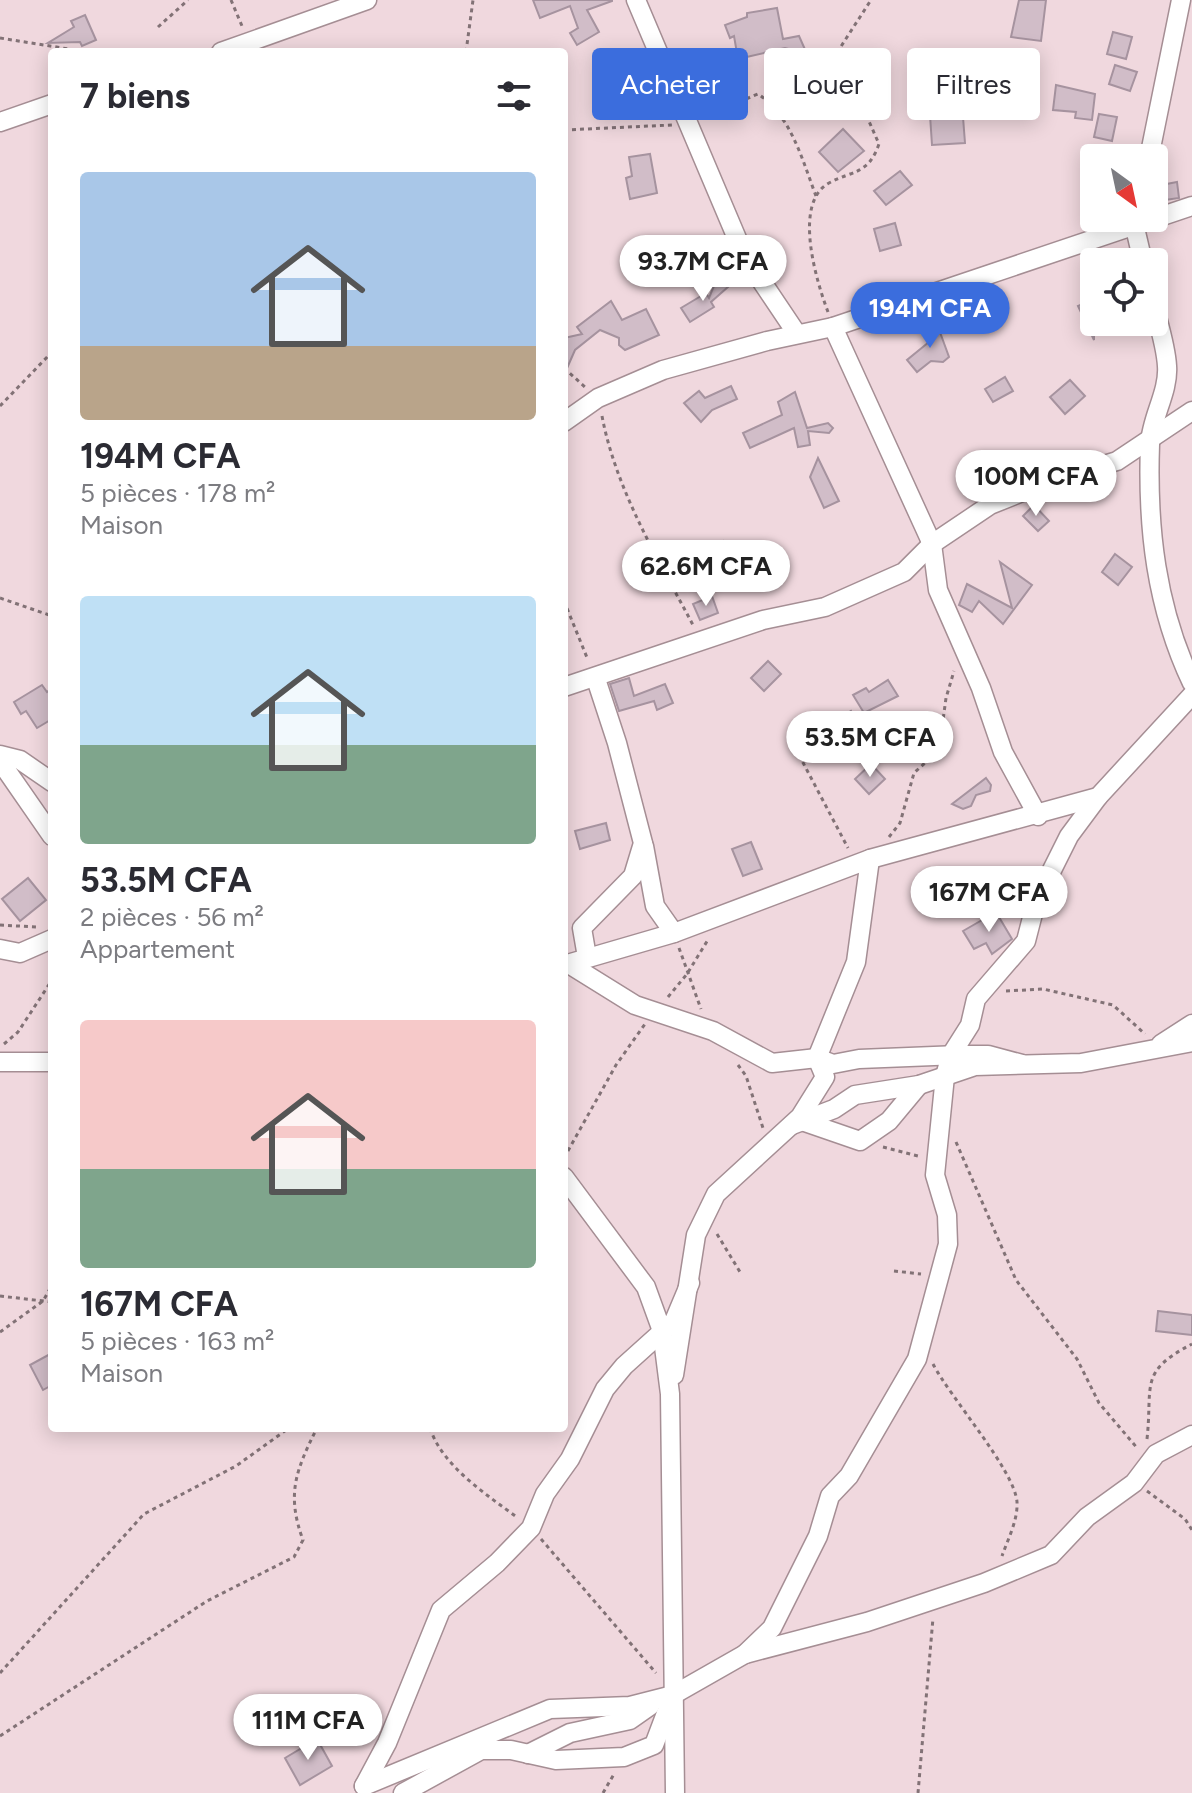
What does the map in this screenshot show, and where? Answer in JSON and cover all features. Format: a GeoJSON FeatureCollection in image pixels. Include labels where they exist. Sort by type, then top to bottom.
{"type":"FeatureCollection","features":[{"type":"Feature","properties":{"kind":"street"},"geometry":{"type":"LineString","coordinates":[[232,48],[367,0]]}},
{"type":"Feature","properties":{"kind":"street"},"geometry":{"type":"LineString","coordinates":[[636,0],[744,255],[797,334]]}},
{"type":"Feature","properties":{"kind":"street"},"geometry":{"type":"LineString","coordinates":[[1152,144],[1181,0]]}},
{"type":"Feature","properties":{"kind":"street"},"geometry":{"type":"LineString","coordinates":[[0,122],[48,105]]}},
{"type":"Feature","properties":{"kind":"street"},"geometry":{"type":"LineString","coordinates":[[1168,213],[1192,206]]}},
{"type":"Feature","properties":{"kind":"street"},"geometry":{"type":"LineString","coordinates":[[568,419],[598,398],[663,370],[833,327],[1110,232]]}},
{"type":"Feature","properties":{"kind":"street"},"geometry":{"type":"LineString","coordinates":[[833,327],[932,544],[938,590],[1003,752],[1038,816]]}},
{"type":"Feature","properties":{"kind":"street"},"geometry":{"type":"LineString","coordinates":[[1161,336],[1168,368],[1150,441],[1152,534],[1157,586],[1173,644],[1192,683]]}},
{"type":"Feature","properties":{"kind":"street"},"geometry":{"type":"LineString","coordinates":[[568,686],[763,620],[825,607],[904,572],[932,544],[990,505],[1047,482],[1117,461],[1192,411]]}},
{"type":"Feature","properties":{"kind":"street"},"geometry":{"type":"LineString","coordinates":[[596,679],[617,743],[643,843],[655,906],[674,933]]}},
{"type":"Feature","properties":{"kind":"street"},"geometry":{"type":"LineString","coordinates":[[745,1654],[772,1628],[818,1536],[830,1496],[849,1476],[917,1359],[948,1244],[947,1215],[935,1175],[945,1076],[951,1055],[970,1025],[976,999],[1026,941],[1036,902],[1069,836],[1098,797],[1192,695]]}},
{"type":"Feature","properties":{"kind":"street"},"geometry":{"type":"LineString","coordinates":[[0,755],[20,760],[48,779]]}},
{"type":"Feature","properties":{"kind":"street"},"geometry":{"type":"LineString","coordinates":[[0,761],[48,830]]}},
{"type":"Feature","properties":{"kind":"street"},"geometry":{"type":"LineString","coordinates":[[568,963],[674,933],[863,862],[1098,797]]}},
{"type":"Feature","properties":{"kind":"street"},"geometry":{"type":"LineString","coordinates":[[587,957],[582,928],[633,876],[643,843]]}},
{"type":"Feature","properties":{"kind":"street"},"geometry":{"type":"LineString","coordinates":[[670,1394],[696,1235],[716,1194],[795,1124],[825,1077],[817,1058],[856,962],[863,862]]}},
{"type":"Feature","properties":{"kind":"street"},"geometry":{"type":"LineString","coordinates":[[0,949],[20,953],[46,933]]}},
{"type":"Feature","properties":{"kind":"street"},"geometry":{"type":"LineString","coordinates":[[568,965],[635,1005],[713,1031],[772,1063],[817,1058],[833,1064],[890,1056],[988,1055],[1022,1064]]}},
{"type":"Feature","properties":{"kind":"street"},"geometry":{"type":"LineString","coordinates":[[1159,1046],[1192,1024]]}},
{"type":"Feature","properties":{"kind":"street"},"geometry":{"type":"LineString","coordinates":[[795,1124],[855,1095],[919,1085],[975,1066],[1081,1063],[1192,1042]]}},
{"type":"Feature","properties":{"kind":"street"},"geometry":{"type":"LineString","coordinates":[[0,1062],[48,1062]]}},
{"type":"Feature","properties":{"kind":"street"},"geometry":{"type":"LineString","coordinates":[[795,1124],[860,1141],[889,1121],[919,1085]]}},
{"type":"Feature","properties":{"kind":"street"},"geometry":{"type":"LineString","coordinates":[[568,1182],[646,1287],[662,1331],[670,1394],[669,1696],[675,1793]]}},
{"type":"Feature","properties":{"kind":"street"},"geometry":{"type":"LineString","coordinates":[[669,1696],[630,1706],[550,1709],[364,1786],[387,1743],[441,1610],[497,1563],[531,1528],[545,1494],[570,1459],[605,1389],[624,1366],[674,1321],[690,1283]]}},
{"type":"Feature","properties":{"kind":"street"},"geometry":{"type":"LineString","coordinates":[[528,1754],[570,1733],[630,1720],[745,1654],[936,1599],[1051,1555],[1087,1517],[1156,1454],[1192,1435]]}},
{"type":"Feature","properties":{"kind":"street"},"geometry":{"type":"LineString","coordinates":[[403,1793],[481,1750],[556,1760],[624,1757],[654,1745],[669,1696]]}},
{"type":"Feature","properties":{"kind":"path"},"geometry":{"type":"LineString","coordinates":[[158,27],[188,0]]}},
{"type":"Feature","properties":{"kind":"path"},"geometry":{"type":"LineString","coordinates":[[467,48],[473,0]]}},
{"type":"Feature","properties":{"kind":"path"},"geometry":{"type":"LineString","coordinates":[[816,196],[827,184],[855,175],[874,158],[879,144],[838,51],[871,0]]}},
{"type":"Feature","properties":{"kind":"path"},"geometry":{"type":"LineString","coordinates":[[0,38],[62,48]]}},
{"type":"Feature","properties":{"kind":"path"},"geometry":{"type":"LineString","coordinates":[[568,130],[686,124],[758,94],[770,102],[796,144],[816,196],[810,230],[813,271],[833,327]]}},
{"type":"Feature","properties":{"kind":"path"},"geometry":{"type":"LineString","coordinates":[[0,406],[48,356]]}},
{"type":"Feature","properties":{"kind":"path"},"geometry":{"type":"LineString","coordinates":[[568,372],[598,398],[608,450],[654,552],[701,641]]}},
{"type":"Feature","properties":{"kind":"path"},"geometry":{"type":"LineString","coordinates":[[0,598],[48,615]]}},
{"type":"Feature","properties":{"kind":"path"},"geometry":{"type":"LineString","coordinates":[[568,611],[596,679]]}},
{"type":"Feature","properties":{"kind":"path"},"geometry":{"type":"LineString","coordinates":[[799,755],[863,862],[900,823],[914,773],[939,750],[946,698],[962,645]]}},
{"type":"Feature","properties":{"kind":"path"},"geometry":{"type":"LineString","coordinates":[[568,1151],[616,1065],[654,1012],[687,974],[724,914]]}},
{"type":"Feature","properties":{"kind":"path"},"geometry":{"type":"LineString","coordinates":[[0,925],[46,933]]}},
{"type":"Feature","properties":{"kind":"path"},"geometry":{"type":"LineString","coordinates":[[0,1047],[18,1032],[48,986]]}},
{"type":"Feature","properties":{"kind":"path"},"geometry":{"type":"LineString","coordinates":[[984,987],[1012,992],[1058,991],[1113,1005],[1159,1046]]}},
{"type":"Feature","properties":{"kind":"path"},"geometry":{"type":"LineString","coordinates":[[954,1131],[958,1148],[1016,1280],[1077,1359],[1099,1403],[1141,1470],[1192,1530]]}},
{"type":"Feature","properties":{"kind":"path"},"geometry":{"type":"LineString","coordinates":[[860,1141],[925,1158],[935,1175]]}},
{"type":"Feature","properties":{"kind":"path"},"geometry":{"type":"LineString","coordinates":[[708,1212],[718,1240],[740,1272]]}},
{"type":"Feature","properties":{"kind":"path"},"geometry":{"type":"LineString","coordinates":[[894,1271],[912,1274],[941,1272]]}},
{"type":"Feature","properties":{"kind":"path"},"geometry":{"type":"LineString","coordinates":[[0,1332],[43,1301],[48,1292]]}},
{"type":"Feature","properties":{"kind":"path"},"geometry":{"type":"LineString","coordinates":[[0,1296],[48,1302]]}},
{"type":"Feature","properties":{"kind":"path"},"geometry":{"type":"LineString","coordinates":[[923,1338],[945,1386],[958,1400],[1015,1487],[1017,1505],[1014,1524],[1001,1556],[984,1583]]}},
{"type":"Feature","properties":{"kind":"path"},"geometry":{"type":"LineString","coordinates":[[1141,1470],[1151,1378],[1155,1367],[1192,1344]]}},
{"type":"Feature","properties":{"kind":"path"},"geometry":{"type":"LineString","coordinates":[[0,1673],[144,1514],[236,1466],[283,1432]]}},
{"type":"Feature","properties":{"kind":"path"},"geometry":{"type":"LineString","coordinates":[[0,1736],[207,1601],[294,1557],[303,1540],[294,1517],[293,1492],[300,1463],[315,1432]]}},
{"type":"Feature","properties":{"kind":"path"},"geometry":{"type":"LineString","coordinates":[[431,1432],[435,1443],[479,1489],[531,1528],[669,1696]]}},
{"type":"Feature","properties":{"kind":"path"},"geometry":{"type":"LineString","coordinates":[[918,1793],[936,1599]]}},
{"type":"Feature","properties":{"kind":"building"},"geometry":{"type":"Polygon","coordinates":[[[533,0],[612,1],[587,10],[599,32],[577,45],[570,33],[578,28],[570,6],[540,18],[533,0]]]}},
{"type":"Feature","properties":{"kind":"building"},"geometry":{"type":"Polygon","coordinates":[[[1019,0],[1046,0],[1041,41],[1011,37],[1019,0]]]}},
{"type":"Feature","properties":{"kind":"building"},"geometry":{"type":"Polygon","coordinates":[[[777,8],[783,39],[799,36],[804,48],[764,48],[764,53],[748,57],[748,48],[736,48],[734,36],[730,38],[725,25],[747,17],[747,13],[777,8]]]}},
{"type":"Feature","properties":{"kind":"building"},"geometry":{"type":"Polygon","coordinates":[[[85,15],[96,40],[82,46],[80,42],[48,43],[74,27],[71,21],[85,15]]]}},
{"type":"Feature","properties":{"kind":"building"},"geometry":{"type":"Polygon","coordinates":[[[1113,32],[1132,37],[1126,59],[1107,54],[1113,32]]]}},
{"type":"Feature","properties":{"kind":"building"},"geometry":{"type":"Polygon","coordinates":[[[1115,65],[1137,72],[1130,91],[1109,84],[1115,65]]]}},
{"type":"Feature","properties":{"kind":"building"},"geometry":{"type":"Polygon","coordinates":[[[1056,85],[1095,94],[1092,120],[1075,118],[1076,112],[1053,110],[1056,85]]]}},
{"type":"Feature","properties":{"kind":"building"},"geometry":{"type":"Polygon","coordinates":[[[1099,114],[1117,117],[1112,141],[1094,137],[1099,114]]]}},
{"type":"Feature","properties":{"kind":"building"},"geometry":{"type":"Polygon","coordinates":[[[930,120],[963,120],[965,143],[932,145],[930,120]]]}},
{"type":"Feature","properties":{"kind":"building"},"geometry":{"type":"Polygon","coordinates":[[[843,129],[864,151],[838,172],[819,152],[843,129]]]}},
{"type":"Feature","properties":{"kind":"building"},"geometry":{"type":"Polygon","coordinates":[[[650,154],[657,193],[630,199],[626,178],[632,176],[629,157],[650,154]]]}},
{"type":"Feature","properties":{"kind":"building"},"geometry":{"type":"Polygon","coordinates":[[[900,171],[912,185],[886,205],[874,191],[900,171]]]}},
{"type":"Feature","properties":{"kind":"building"},"geometry":{"type":"Polygon","coordinates":[[[1177,182],[1179,198],[1168,200],[1168,184],[1177,182]]]}},
{"type":"Feature","properties":{"kind":"building"},"geometry":{"type":"Polygon","coordinates":[[[895,223],[901,245],[880,251],[874,229],[895,223]]]}},
{"type":"Feature","properties":{"kind":"building"},"geometry":{"type":"Polygon","coordinates":[[[716,281],[729,286],[711,302],[714,307],[690,322],[681,308],[706,293],[709,298],[716,281]]]}},
{"type":"Feature","properties":{"kind":"building"},"geometry":{"type":"Polygon","coordinates":[[[611,301],[622,320],[646,309],[659,335],[625,350],[619,345],[619,338],[600,330],[575,350],[568,366],[568,337],[582,334],[577,327],[611,301]]]}},
{"type":"Feature","properties":{"kind":"building"},"geometry":{"type":"Polygon","coordinates":[[[937,324],[949,357],[943,362],[931,361],[917,372],[907,360],[929,342],[924,330],[937,324]]]}},
{"type":"Feature","properties":{"kind":"building"},"geometry":{"type":"Polygon","coordinates":[[[1005,377],[1013,391],[993,402],[985,389],[1005,377]]]}},
{"type":"Feature","properties":{"kind":"building"},"geometry":{"type":"Polygon","coordinates":[[[1070,380],[1085,396],[1065,414],[1050,397],[1070,380]]]}},
{"type":"Feature","properties":{"kind":"building"},"geometry":{"type":"Polygon","coordinates":[[[731,386],[737,399],[712,410],[701,422],[684,403],[699,391],[705,398],[731,386]]]}},
{"type":"Feature","properties":{"kind":"building"},"geometry":{"type":"Polygon","coordinates":[[[795,392],[807,428],[828,423],[833,428],[829,433],[808,431],[810,445],[798,447],[794,428],[750,448],[743,433],[782,415],[778,402],[795,392]]]}},
{"type":"Feature","properties":{"kind":"building"},"geometry":{"type":"Polygon","coordinates":[[[818,458],[839,501],[824,508],[810,477],[818,458]]]}},
{"type":"Feature","properties":{"kind":"building"},"geometry":{"type":"Polygon","coordinates":[[[1034,505],[1049,521],[1038,531],[1023,516],[1034,505]]]}},
{"type":"Feature","properties":{"kind":"building"},"geometry":{"type":"Polygon","coordinates":[[[723,541],[733,565],[718,571],[708,547],[723,541]]]}},
{"type":"Feature","properties":{"kind":"building"},"geometry":{"type":"Polygon","coordinates":[[[1115,554],[1132,567],[1118,585],[1102,572],[1115,554]]]}},
{"type":"Feature","properties":{"kind":"building"},"geometry":{"type":"Polygon","coordinates":[[[1000,562],[1032,585],[1003,624],[979,601],[972,612],[959,605],[967,584],[1012,608],[1000,562]]]}},
{"type":"Feature","properties":{"kind":"building"},"geometry":{"type":"Polygon","coordinates":[[[712,596],[718,613],[700,620],[693,604],[712,596]]]}},
{"type":"Feature","properties":{"kind":"building"},"geometry":{"type":"Polygon","coordinates":[[[768,661],[781,674],[764,691],[751,678],[768,661]]]}},
{"type":"Feature","properties":{"kind":"building"},"geometry":{"type":"Polygon","coordinates":[[[629,678],[634,696],[665,684],[673,703],[657,710],[654,701],[619,711],[610,684],[629,678]]]}},
{"type":"Feature","properties":{"kind":"building"},"geometry":{"type":"Polygon","coordinates":[[[888,680],[898,696],[864,713],[853,695],[866,688],[869,692],[888,680]]]}},
{"type":"Feature","properties":{"kind":"building"},"geometry":{"type":"Polygon","coordinates":[[[42,685],[48,691],[48,721],[37,728],[26,711],[21,714],[14,702],[42,685]]]}},
{"type":"Feature","properties":{"kind":"building"},"geometry":{"type":"Polygon","coordinates":[[[851,711],[862,727],[844,739],[833,723],[851,711]]]}},
{"type":"Feature","properties":{"kind":"building"},"geometry":{"type":"Polygon","coordinates":[[[871,764],[885,779],[869,794],[855,779],[871,764]]]}},
{"type":"Feature","properties":{"kind":"building"},"geometry":{"type":"Polygon","coordinates":[[[986,778],[991,785],[990,791],[976,795],[971,806],[963,809],[952,804],[986,778]]]}},
{"type":"Feature","properties":{"kind":"building"},"geometry":{"type":"Polygon","coordinates":[[[606,823],[610,840],[580,849],[575,831],[606,823]]]}},
{"type":"Feature","properties":{"kind":"building"},"geometry":{"type":"Polygon","coordinates":[[[751,842],[762,869],[743,876],[732,849],[751,842]]]}},
{"type":"Feature","properties":{"kind":"building"},"geometry":{"type":"Polygon","coordinates":[[[28,878],[46,900],[20,921],[2,899],[28,878]]]}},
{"type":"Feature","properties":{"kind":"building"},"geometry":{"type":"Polygon","coordinates":[[[996,912],[1012,939],[992,954],[986,943],[974,949],[963,931],[996,912]]]}},
{"type":"Feature","properties":{"kind":"building"},"geometry":{"type":"Polygon","coordinates":[[[1158,1311],[1192,1315],[1192,1335],[1156,1331],[1158,1311]]]}},
{"type":"Feature","properties":{"kind":"building"},"geometry":{"type":"Polygon","coordinates":[[[48,1355],[48,1387],[43,1390],[30,1365],[48,1355]]]}},
{"type":"Feature","properties":{"kind":"building"},"geometry":{"type":"Polygon","coordinates":[[[317,1739],[332,1766],[300,1785],[285,1758],[317,1739]]]}}]}
